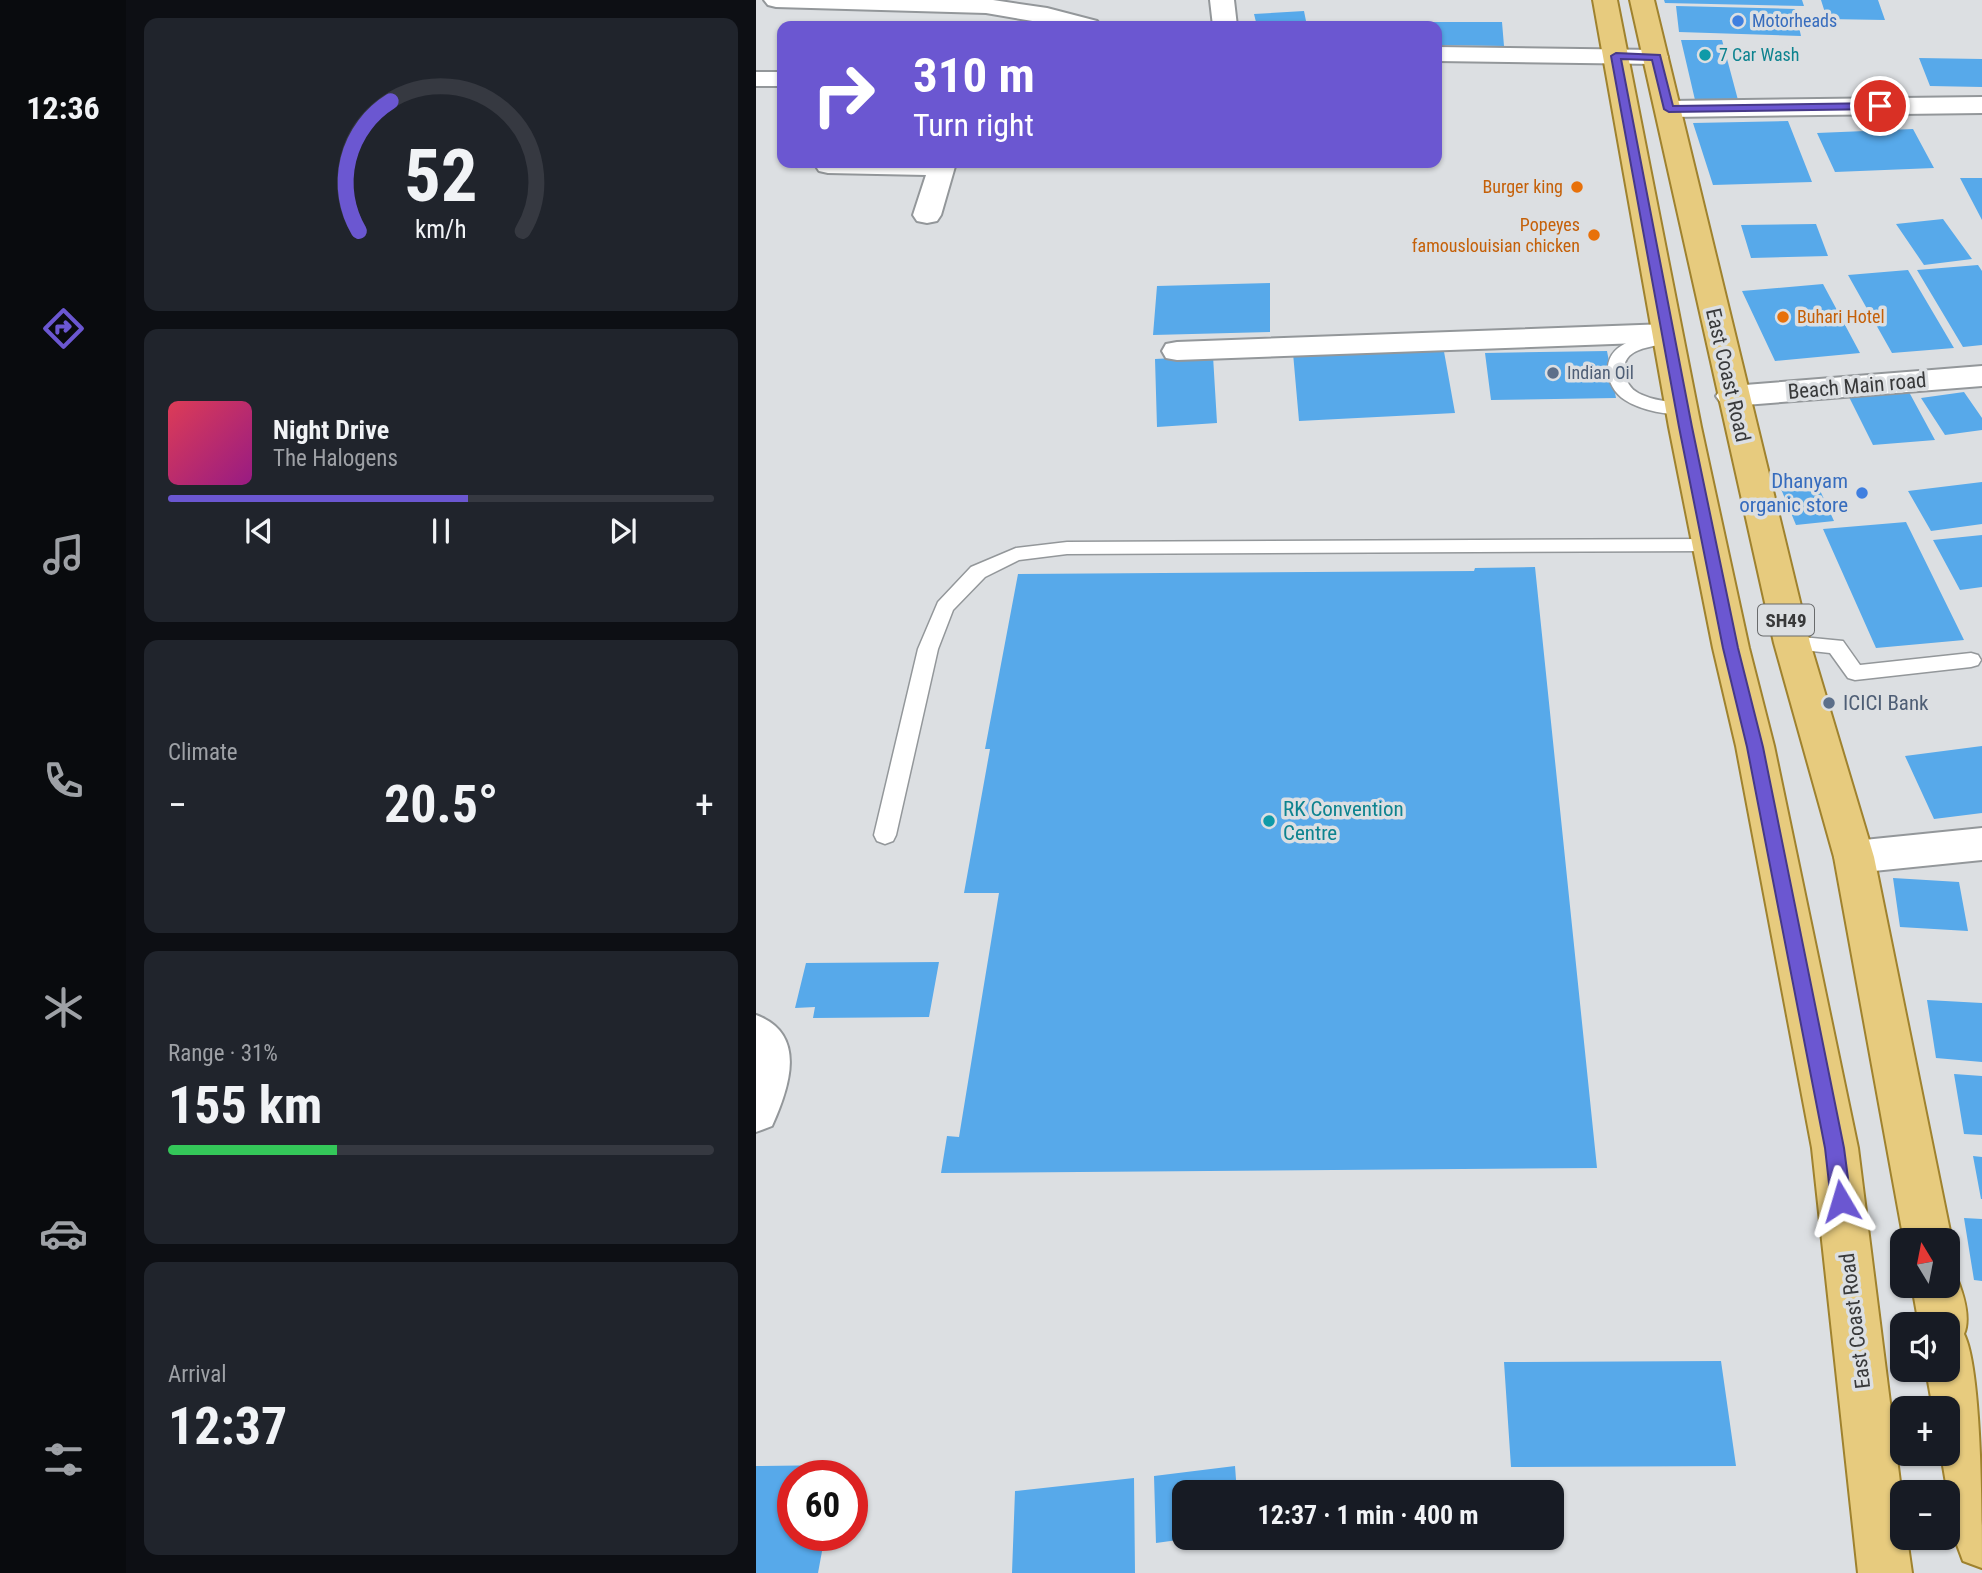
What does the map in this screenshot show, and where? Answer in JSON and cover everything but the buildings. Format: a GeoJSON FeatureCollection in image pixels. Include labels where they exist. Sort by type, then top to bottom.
{"type":"FeatureCollection","features":[{"type":"Feature","properties":{"kind":"main road","name":"East Coast Road"},"geometry":{"type":"LineString","coordinates":[[1605,0],[1682,409],[1758,760],[1835,1148],[1885,1573]]}},
{"type":"Feature","properties":{"kind":"main road","name":"East Coast Road"},"geometry":{"type":"LineString","coordinates":[[1642,0],[1669,109],[1732,396],[1792,643],[1854,857],[1925,1228]]}},
{"type":"Feature","properties":{"kind":"main road"},"geometry":{"type":"LineString","coordinates":[[1954,1382],[1981,1530]]}},
{"type":"Feature","properties":{"kind":"street"},"geometry":{"type":"LineString","coordinates":[[776,0],[989,16],[1047,7],[1079,21]]}},
{"type":"Feature","properties":{"kind":"street"},"geometry":{"type":"LineString","coordinates":[[1223,0],[1225,21]]}},
{"type":"Feature","properties":{"kind":"street"},"geometry":{"type":"LineString","coordinates":[[1442,54],[1656,57]]}},
{"type":"Feature","properties":{"kind":"street"},"geometry":{"type":"LineString","coordinates":[[756,79],[777,79]]}},
{"type":"Feature","properties":{"kind":"street"},"geometry":{"type":"LineString","coordinates":[[1669,109],[1982,105]]}},
{"type":"Feature","properties":{"kind":"street"},"geometry":{"type":"LineString","coordinates":[[927,215],[941,168]]}},
{"type":"Feature","properties":{"kind":"street"},"geometry":{"type":"LineString","coordinates":[[1177,351],[1668,335]]}},
{"type":"Feature","properties":{"kind":"street","name":"Beach Main road"},"geometry":{"type":"LineString","coordinates":[[1732,396],[1982,377]]}},
{"type":"Feature","properties":{"kind":"street"},"geometry":{"type":"LineString","coordinates":[[1854,857],[1982,844]]}},
{"type":"Feature","properties":{"kind":"street"},"geometry":{"type":"LineString","coordinates":[[756,1034],[764,1039],[768,1048],[769,1065],[756,1112]]}},
{"type":"Feature","properties":{"kind":"lane"},"geometry":{"type":"LineString","coordinates":[[1668,335],[1622,352],[1615,364],[1616,378],[1625,393],[1682,409]]}},
{"type":"Feature","properties":{"kind":"lane"},"geometry":{"type":"LineString","coordinates":[[885,835],[929,649],[945,607],[978,572],[1016,554],[1068,548],[1710,545]]}},
{"type":"Feature","properties":{"kind":"lane"},"geometry":{"type":"LineString","coordinates":[[1792,643],[1836,646],[1855,673],[1970,660]]}},
{"type":"Feature","properties":{"kind":"place","name":"Motorheads"},"geometry":{"type":"Point","coordinates":[1738,21]}},
{"type":"Feature","properties":{"kind":"place","name":"7 Car Wash"},"geometry":{"type":"Point","coordinates":[1705,55]}},
{"type":"Feature","properties":{"kind":"place","name":"Burger king"},"geometry":{"type":"Point","coordinates":[1577,187]}},
{"type":"Feature","properties":{"kind":"place","name":"Popeyes famouslouisian chicken"},"geometry":{"type":"Point","coordinates":[1594,235]}},
{"type":"Feature","properties":{"kind":"place","name":"Buhari Hotel"},"geometry":{"type":"Point","coordinates":[1783,317]}},
{"type":"Feature","properties":{"kind":"place","name":"Indian Oil"},"geometry":{"type":"Point","coordinates":[1553,373]}},
{"type":"Feature","properties":{"kind":"place","name":"Dhanyam organic store"},"geometry":{"type":"Point","coordinates":[1862,493]}},
{"type":"Feature","properties":{"kind":"place","name":"ICICI Bank"},"geometry":{"type":"Point","coordinates":[1829,703]}},
{"type":"Feature","properties":{"kind":"place","name":"RK Convention Centre"},"geometry":{"type":"Point","coordinates":[1269,821]}},
{"type":"Feature","properties":{"kind":"route"},"geometry":{"type":"LineString","coordinates":[[1841,1201],[1835,1148],[1755,747],[1731,648],[1685,427],[1616,56],[1656,57],[1669,109],[1880,106]]}}]}
